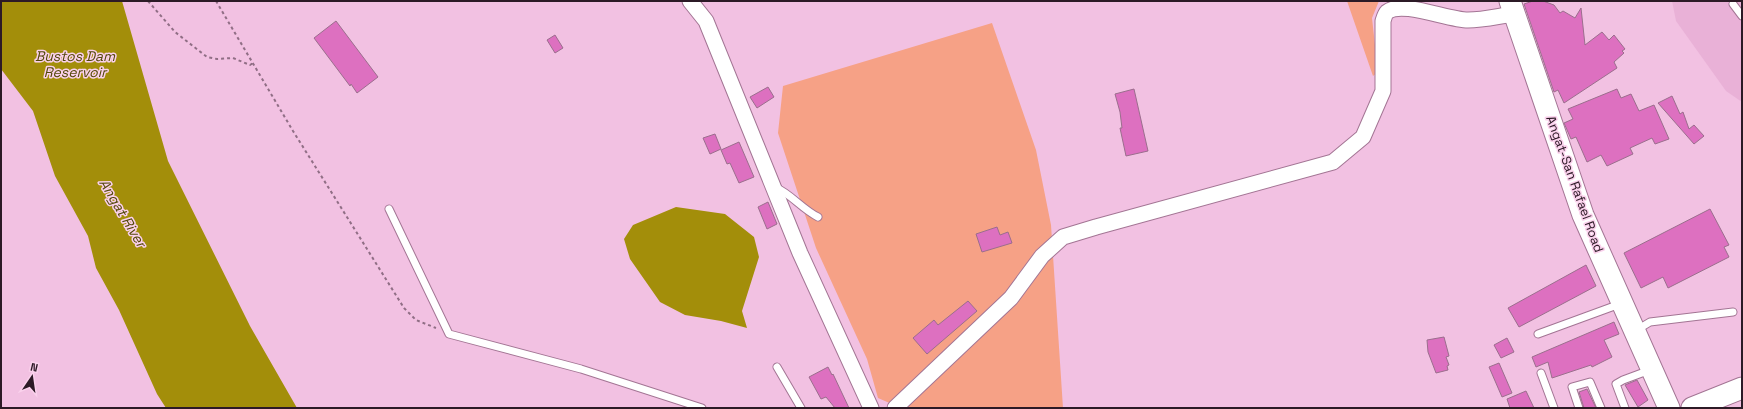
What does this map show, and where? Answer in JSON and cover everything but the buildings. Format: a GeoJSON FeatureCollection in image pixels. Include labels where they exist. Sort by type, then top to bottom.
{"type":"FeatureCollection","features":[{"type":"Feature","properties":{"kind":"main road","name":"Angat-San Rafael Road"},"geometry":{"type":"LineString","coordinates":[[1512,8],[1583,215],[1669,408]]}},
{"type":"Feature","properties":{"kind":"main road"},"geometry":{"type":"LineString","coordinates":[[1692,408],[1742,388]]}},
{"type":"Feature","properties":{"kind":"street"},"geometry":{"type":"LineString","coordinates":[[690,1],[706,22],[800,253],[871,408]]}},
{"type":"Feature","properties":{"kind":"street"},"geometry":{"type":"LineString","coordinates":[[896,408],[1011,298],[1042,256],[1063,237],[1333,162],[1363,137],[1382,91],[1383,21],[1387,11],[1394,7],[1402,6],[1421,7],[1446,16],[1466,20],[1512,8]]}},
{"type":"Feature","properties":{"kind":"lane"},"geometry":{"type":"LineString","coordinates":[[1733,4],[1742,16]]}},
{"type":"Feature","properties":{"kind":"lane"},"geometry":{"type":"LineString","coordinates":[[773,186],[785,193],[807,211],[818,217]]}},
{"type":"Feature","properties":{"kind":"lane"},"geometry":{"type":"LineString","coordinates":[[389,209],[449,334],[580,368],[702,408]]}},
{"type":"Feature","properties":{"kind":"lane"},"geometry":{"type":"LineString","coordinates":[[1538,334],[1622,304]]}},
{"type":"Feature","properties":{"kind":"lane"},"geometry":{"type":"LineString","coordinates":[[1635,331],[1650,322],[1733,312]]}},
{"type":"Feature","properties":{"kind":"lane"},"geometry":{"type":"LineString","coordinates":[[777,368],[801,408]]}},
{"type":"Feature","properties":{"kind":"lane"},"geometry":{"type":"LineString","coordinates":[[1625,408],[1616,384],[1652,370]]}},
{"type":"Feature","properties":{"kind":"lane"},"geometry":{"type":"LineString","coordinates":[[1541,373],[1554,408]]}},
{"type":"Feature","properties":{"kind":"lane"},"geometry":{"type":"LineString","coordinates":[[1579,408],[1572,387],[1590,382],[1601,408]]}},
{"type":"Feature","properties":{"kind":"path"},"geometry":{"type":"LineString","coordinates":[[148,1],[175,32],[191,46],[208,57],[216,59],[233,58],[250,64],[253,63]]}},
{"type":"Feature","properties":{"kind":"path"},"geometry":{"type":"LineString","coordinates":[[216,1],[293,131],[404,308],[416,320],[449,334]]}},
{"type":"Feature","properties":{"kind":"shaded area"},"geometry":{"type":"Polygon","coordinates":[[[1347,1],[1379,1],[1372,18],[1378,72],[1373,76],[1347,1]]]}},
{"type":"Feature","properties":{"kind":"shaded area"},"geometry":{"type":"Polygon","coordinates":[[[1672,1],[1742,1],[1742,102],[1726,91],[1676,21],[1672,1]]]}},
{"type":"Feature","properties":{"kind":"shaded area"},"geometry":{"type":"Polygon","coordinates":[[[992,23],[1036,150],[1051,225],[1063,408],[901,408],[878,398],[867,359],[816,248],[778,133],[783,86],[992,23]]]}},
{"type":"Feature","properties":{"kind":"water","name":"Bustos Dam Reservoir"},"geometry":{"type":"Polygon","coordinates":[[[1,1],[122,1],[168,161],[250,326],[297,408],[166,408],[157,394],[119,310],[96,268],[88,236],[55,176],[33,111],[1,69],[1,1]]]}},
{"type":"Feature","properties":{"kind":"water"},"geometry":{"type":"Polygon","coordinates":[[[676,207],[725,214],[754,237],[759,257],[742,311],[747,328],[721,321],[685,315],[660,302],[630,259],[624,239],[633,225],[676,207]]]}},
{"type":"Feature","properties":{"kind":"water label","name":"Angat River"},"geometry":{"type":"Point","coordinates":[123,213]}}]}
